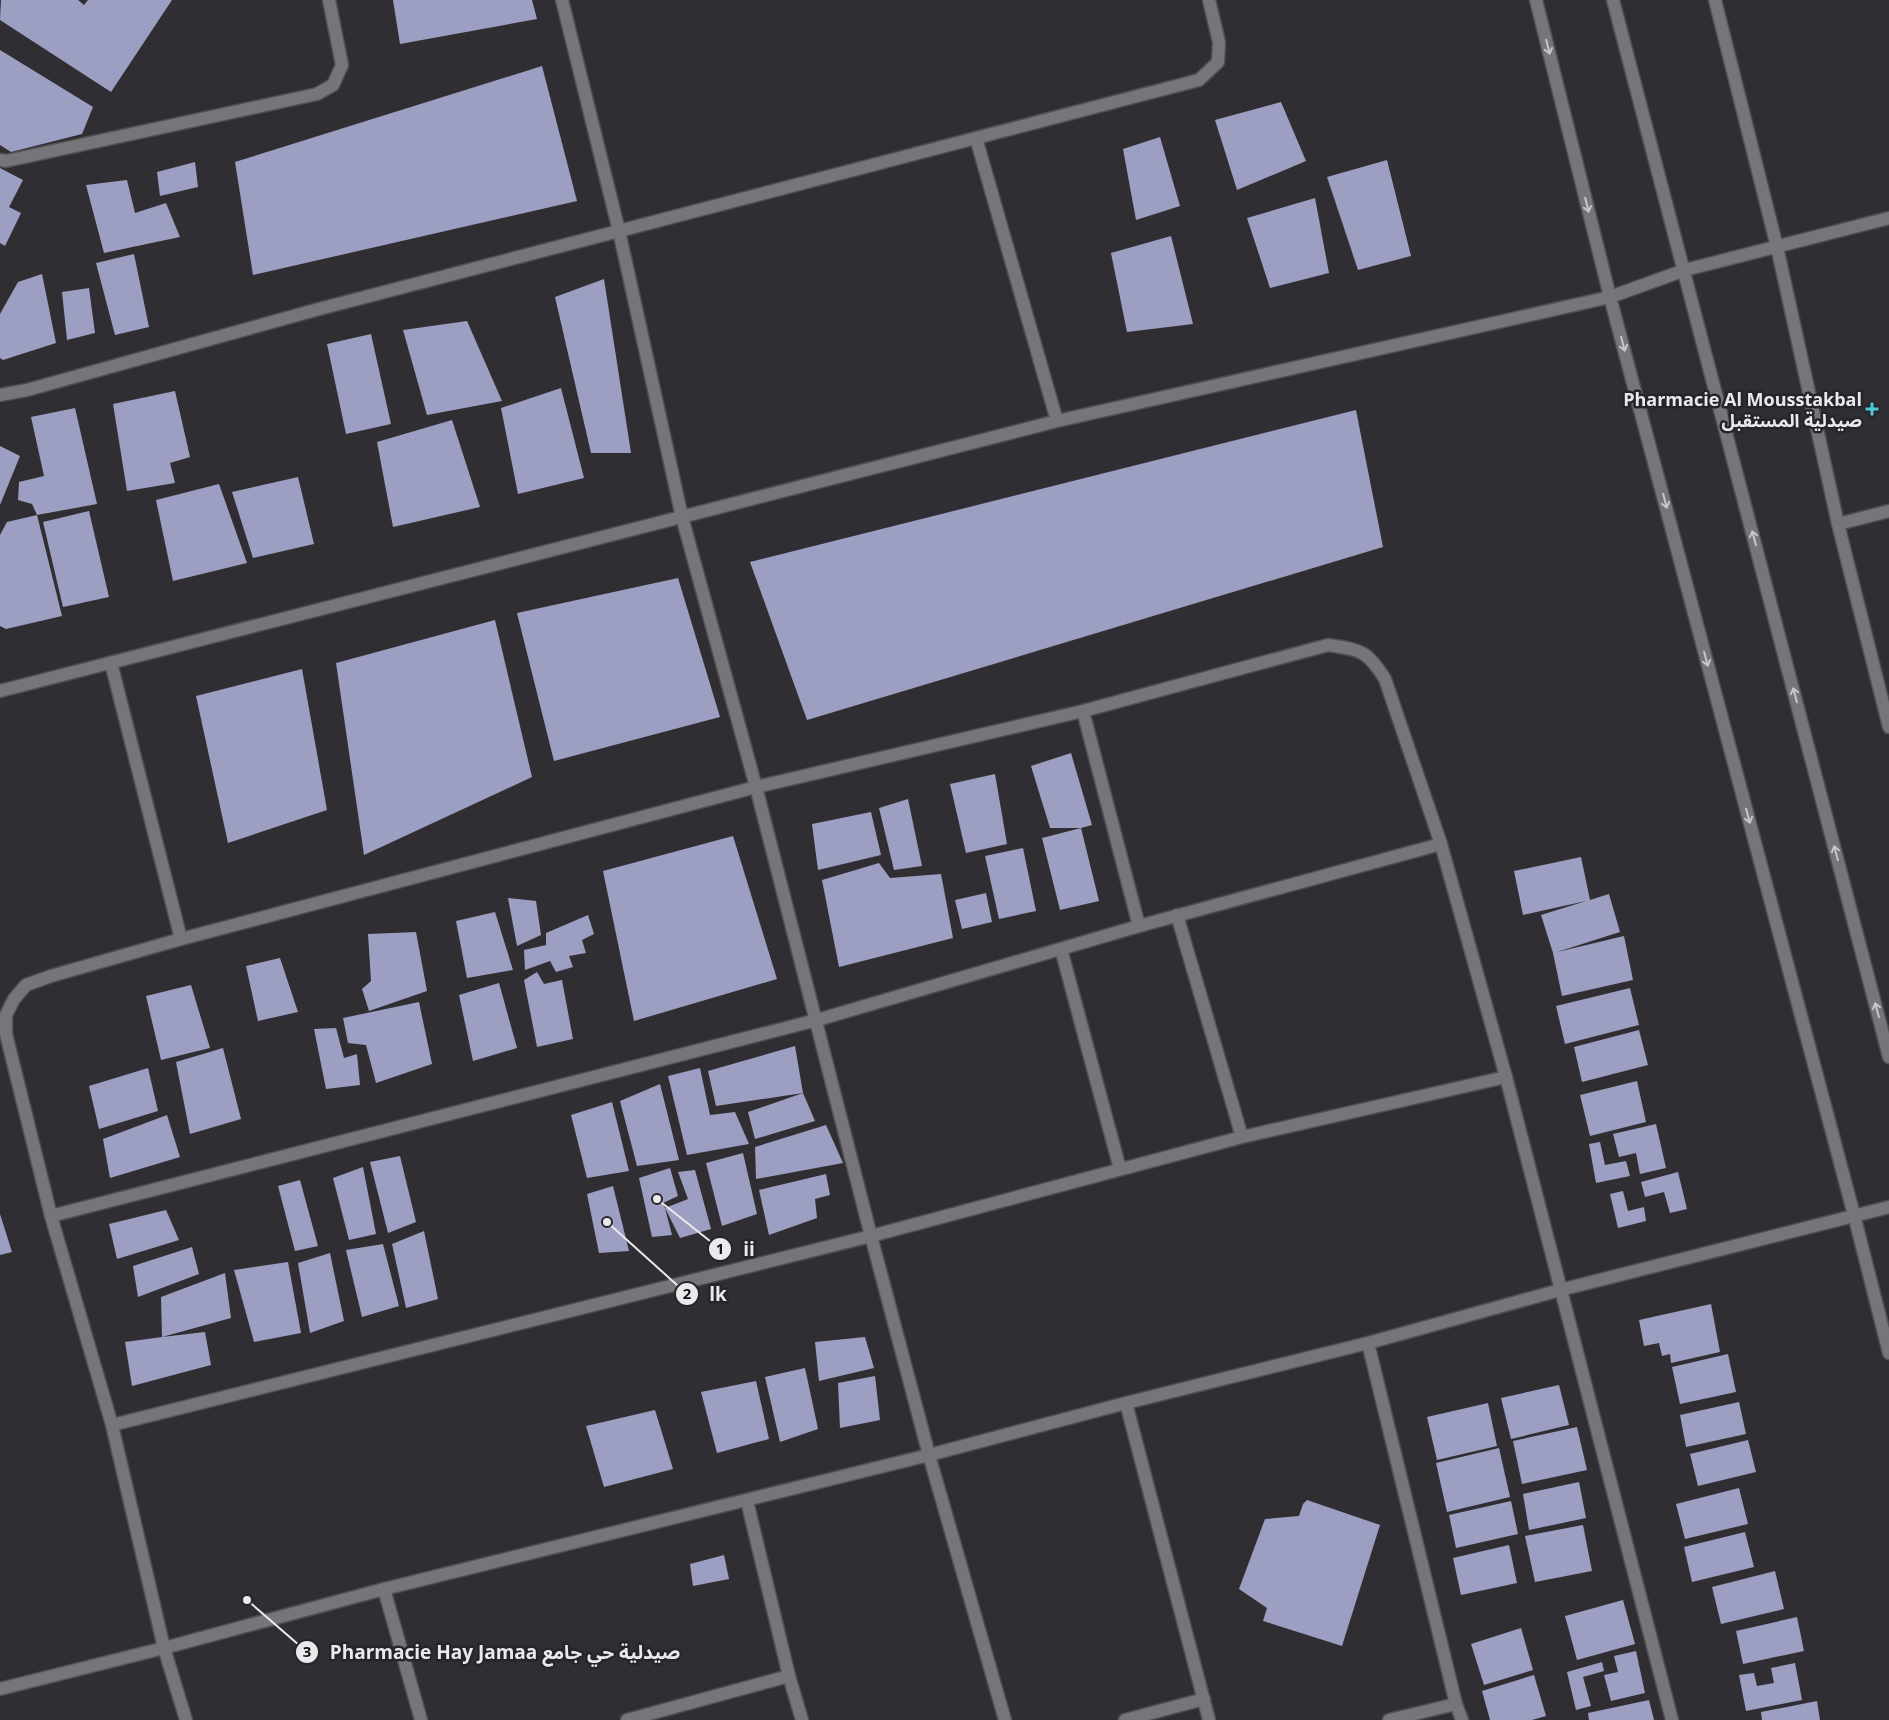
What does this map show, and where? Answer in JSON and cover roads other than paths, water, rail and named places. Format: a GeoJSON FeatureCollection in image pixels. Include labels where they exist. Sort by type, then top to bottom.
{"type":"FeatureCollection","features":[{"type":"Feature","properties":{"kind":"street"},"geometry":{"type":"LineString","coordinates":[[0,160],[6,161],[68,149],[317,94],[333,85],[342,65],[329,0]]}},
{"type":"Feature","properties":{"kind":"street"},"geometry":{"type":"LineString","coordinates":[[562,0],[619,231],[682,517],[756,787],[929,1455],[1005,1720]]}},
{"type":"Feature","properties":{"kind":"street"},"geometry":{"type":"LineString","coordinates":[[0,396],[319,309],[1199,80],[1218,62],[1219,42],[1209,0]]}},
{"type":"Feature","properties":{"kind":"street"},"geometry":{"type":"LineString","coordinates":[[1536,0],[1610,297],[1889,1353]]}},
{"type":"Feature","properties":{"kind":"street"},"geometry":{"type":"LineString","coordinates":[[1613,0],[1889,1057]]}},
{"type":"Feature","properties":{"kind":"street"},"geometry":{"type":"LineString","coordinates":[[1715,0],[1777,246],[1838,524],[1889,727]]}},
{"type":"Feature","properties":{"kind":"street"},"geometry":{"type":"LineString","coordinates":[[976,138],[1056,420]]}},
{"type":"Feature","properties":{"kind":"street"},"geometry":{"type":"LineString","coordinates":[[0,691],[1056,420],[1610,297],[1684,270],[1889,218]]}},
{"type":"Feature","properties":{"kind":"street"},"geometry":{"type":"LineString","coordinates":[[1838,524],[1889,511]]}},
{"type":"Feature","properties":{"kind":"street"},"geometry":{"type":"LineString","coordinates":[[186,1720],[164,1648],[112,1425],[52,1216],[6,1034],[6,1015],[14,999],[26,985],[50,976],[181,939],[756,787],[1083,711],[1328,645],[1355,649],[1373,660],[1385,679],[1441,844],[1506,1077],[1672,1720]]}},
{"type":"Feature","properties":{"kind":"street"},"geometry":{"type":"LineString","coordinates":[[111,663],[181,939]]}},
{"type":"Feature","properties":{"kind":"street"},"geometry":{"type":"LineString","coordinates":[[1083,711],[1139,926]]}},
{"type":"Feature","properties":{"kind":"street"},"geometry":{"type":"LineString","coordinates":[[52,1216],[817,1020],[1177,915],[1441,844]]}},
{"type":"Feature","properties":{"kind":"street"},"geometry":{"type":"LineString","coordinates":[[1177,915],[1242,1137]]}},
{"type":"Feature","properties":{"kind":"street"},"geometry":{"type":"LineString","coordinates":[[1061,949],[1120,1169]]}},
{"type":"Feature","properties":{"kind":"street"},"geometry":{"type":"LineString","coordinates":[[112,1425],[871,1236],[1242,1137],[1506,1077]]}},
{"type":"Feature","properties":{"kind":"street"},"geometry":{"type":"LineString","coordinates":[[0,1689],[164,1648],[384,1588],[747,1501],[1126,1403],[1368,1343],[1560,1290],[1889,1207]]}},
{"type":"Feature","properties":{"kind":"street"},"geometry":{"type":"LineString","coordinates":[[1368,1343],[1456,1704],[1462,1720]]}},
{"type":"Feature","properties":{"kind":"street"},"geometry":{"type":"LineString","coordinates":[[1126,1403],[1209,1720]]}},
{"type":"Feature","properties":{"kind":"street"},"geometry":{"type":"LineString","coordinates":[[747,1501],[802,1720]]}},
{"type":"Feature","properties":{"kind":"street"},"geometry":{"type":"LineString","coordinates":[[384,1588],[421,1720]]}},
{"type":"Feature","properties":{"kind":"street"},"geometry":{"type":"LineString","coordinates":[[627,1720],[790,1676]]}},
{"type":"Feature","properties":{"kind":"street"},"geometry":{"type":"LineString","coordinates":[[1125,1720],[1204,1699]]}},
{"type":"Feature","properties":{"kind":"street"},"geometry":{"type":"LineString","coordinates":[[1389,1720],[1456,1704]]}},
{"type":"Feature","properties":{"kind":"place","name":"Pharmacie Al Mousstakbal صيدلية المستقبل"},"geometry":{"type":"Point","coordinates":[1872,409]}},
{"type":"Feature","properties":{"kind":"place","name":"ii"},"geometry":{"type":"Point","coordinates":[657,1199]}},
{"type":"Feature","properties":{"kind":"place","name":"lk"},"geometry":{"type":"Point","coordinates":[607,1222]}},
{"type":"Feature","properties":{"kind":"place","name":"Pharmacie Hay Jamaa صيدلية حي جامع"},"geometry":{"type":"Point","coordinates":[247,1600]}}]}
